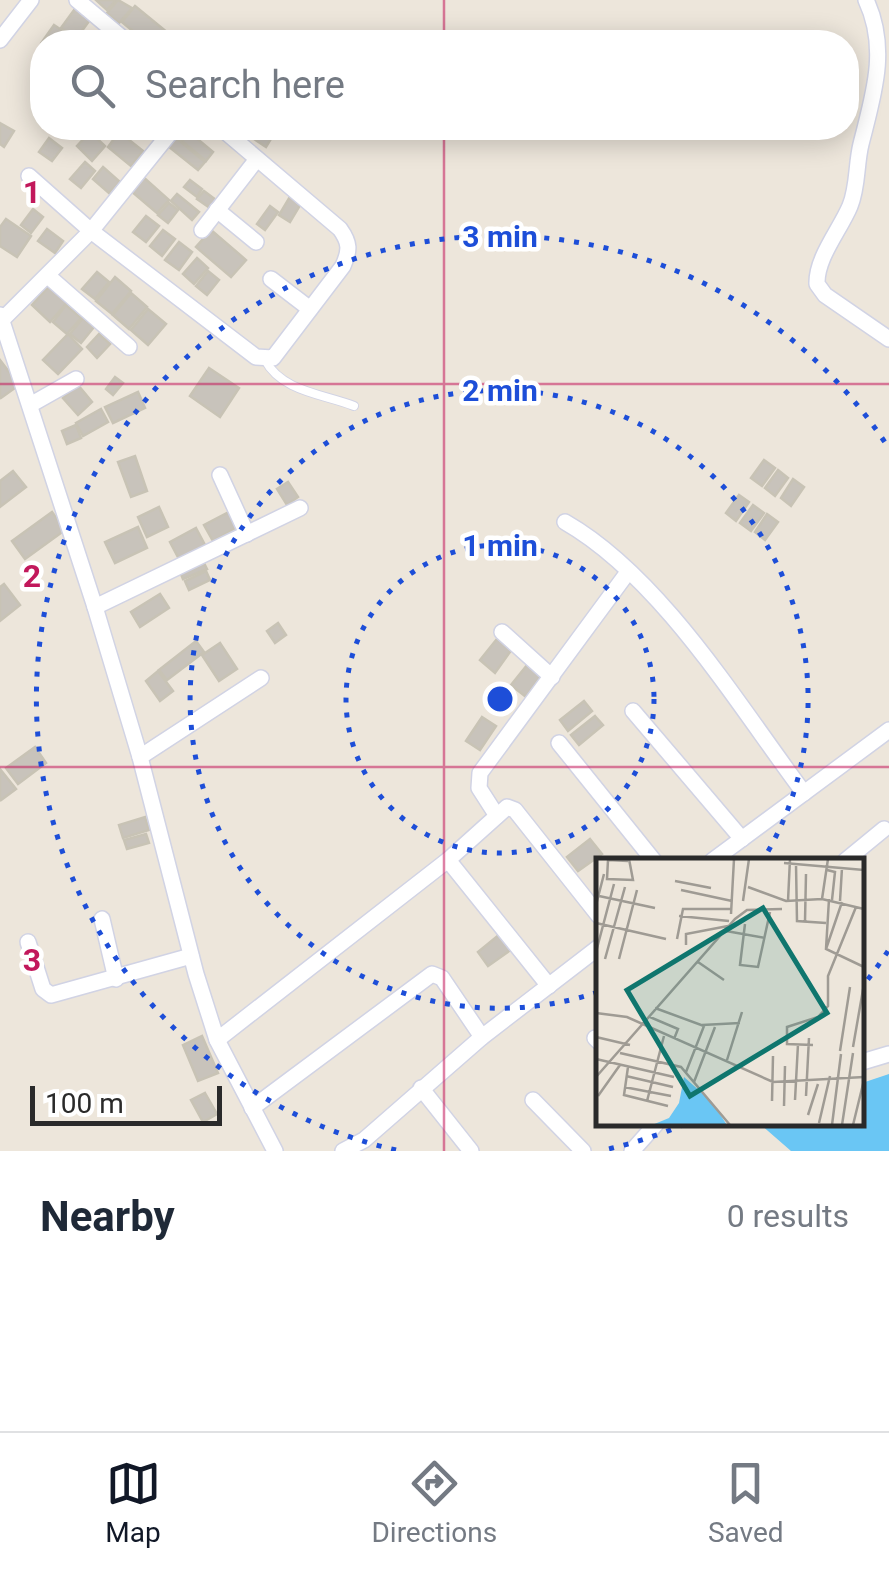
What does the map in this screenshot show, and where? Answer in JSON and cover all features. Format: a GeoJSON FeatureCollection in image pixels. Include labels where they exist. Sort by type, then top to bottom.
{"type":"FeatureCollection","features":[{"type":"Feature","properties":{"kind":"street"},"geometry":{"type":"LineString","coordinates":[[1,37],[31,0]]}},
{"type":"Feature","properties":{"kind":"street"},"geometry":{"type":"LineString","coordinates":[[77,0],[112,30]]}},
{"type":"Feature","properties":{"kind":"street"},"geometry":{"type":"LineString","coordinates":[[866,0],[874,15],[880,69],[861,145],[853,200],[817,277],[825,295],[889,339]]}},
{"type":"Feature","properties":{"kind":"street"},"geometry":{"type":"LineString","coordinates":[[164,140],[90,231],[1,318],[96,607],[217,1040],[274,1151]]}},
{"type":"Feature","properties":{"kind":"street"},"geometry":{"type":"LineString","coordinates":[[29,176],[90,231],[265,360],[273,358],[343,266],[349,241],[340,228],[235,140]]}},
{"type":"Feature","properties":{"kind":"street"},"geometry":{"type":"LineString","coordinates":[[202,230],[257,159]]}},
{"type":"Feature","properties":{"kind":"street"},"geometry":{"type":"LineString","coordinates":[[218,210],[256,242]]}},
{"type":"Feature","properties":{"kind":"street"},"geometry":{"type":"LineString","coordinates":[[48,276],[129,348]]}},
{"type":"Feature","properties":{"kind":"street"},"geometry":{"type":"LineString","coordinates":[[271,279],[310,308]]}},
{"type":"Feature","properties":{"kind":"street"},"geometry":{"type":"LineString","coordinates":[[30,406],[76,379]]}},
{"type":"Feature","properties":{"kind":"street"},"geometry":{"type":"LineString","coordinates":[[220,475],[246,534]]}},
{"type":"Feature","properties":{"kind":"street"},"geometry":{"type":"LineString","coordinates":[[96,607],[300,508]]}},
{"type":"Feature","properties":{"kind":"street"},"geometry":{"type":"LineString","coordinates":[[565,522],[591,537],[688,637],[804,793]]}},
{"type":"Feature","properties":{"kind":"street"},"geometry":{"type":"LineString","coordinates":[[497,816],[479,788],[480,773],[628,572]]}},
{"type":"Feature","properties":{"kind":"street"},"geometry":{"type":"LineString","coordinates":[[502,632],[552,677]]}},
{"type":"Feature","properties":{"kind":"street"},"geometry":{"type":"LineString","coordinates":[[140,757],[261,678]]}},
{"type":"Feature","properties":{"kind":"street"},"geometry":{"type":"LineString","coordinates":[[633,710],[742,839]]}},
{"type":"Feature","properties":{"kind":"street"},"geometry":{"type":"LineString","coordinates":[[716,858],[889,730]]}},
{"type":"Feature","properties":{"kind":"street"},"geometry":{"type":"LineString","coordinates":[[559,743],[652,858]]}},
{"type":"Feature","properties":{"kind":"street"},"geometry":{"type":"LineString","coordinates":[[217,1040],[448,860],[507,807],[515,810],[596,912]]}},
{"type":"Feature","properties":{"kind":"street"},"geometry":{"type":"LineString","coordinates":[[848,858],[884,829]]}},
{"type":"Feature","properties":{"kind":"street"},"geometry":{"type":"LineString","coordinates":[[448,860],[549,986]]}},
{"type":"Feature","properties":{"kind":"street"},"geometry":{"type":"LineString","coordinates":[[102,919],[116,979]]}},
{"type":"Feature","properties":{"kind":"street"},"geometry":{"type":"LineString","coordinates":[[28,942],[43,989],[51,995],[191,956]]}},
{"type":"Feature","properties":{"kind":"street"},"geometry":{"type":"LineString","coordinates":[[343,1151],[369,1145],[422,1088],[596,949]]}},
{"type":"Feature","properties":{"kind":"street"},"geometry":{"type":"LineString","coordinates":[[252,1108],[432,974],[442,978],[482,1037]]}},
{"type":"Feature","properties":{"kind":"street"},"geometry":{"type":"LineString","coordinates":[[864,1061],[889,1054]]}},
{"type":"Feature","properties":{"kind":"street"},"geometry":{"type":"LineString","coordinates":[[422,1088],[471,1151]]}},
{"type":"Feature","properties":{"kind":"street"},"geometry":{"type":"LineString","coordinates":[[532,1100],[583,1151]]}},
{"type":"Feature","properties":{"kind":"street"},"geometry":{"type":"LineString","coordinates":[[632,1151],[654,1126]]}},
{"type":"Feature","properties":{"kind":"lane"},"geometry":{"type":"LineString","coordinates":[[265,360],[271,370],[302,390],[354,406]]}},
{"type":"Feature","properties":{"kind":"water"},"geometry":{"type":"Polygon","coordinates":[[[889,1074],[889,1151],[791,1151],[762,1126],[864,1126],[864,1082],[889,1074]]]}},
{"type":"Feature","properties":{"kind":"building"},"geometry":{"type":"Polygon","coordinates":[[[96,0],[116,0],[107,10],[96,0]]]}},
{"type":"Feature","properties":{"kind":"building"},"geometry":{"type":"Polygon","coordinates":[[[118,0],[132,8],[119,23],[107,13],[118,0]]]}},
{"type":"Feature","properties":{"kind":"building"},"geometry":{"type":"Polygon","coordinates":[[[77,6],[92,17],[83,30],[61,28],[77,6]]]}},
{"type":"Feature","properties":{"kind":"building"},"geometry":{"type":"Polygon","coordinates":[[[135,6],[164,30],[132,30],[122,22],[135,6]]]}},
{"type":"Feature","properties":{"kind":"building"},"geometry":{"type":"Polygon","coordinates":[[[0,123],[14,131],[4,147],[0,144],[0,123]]]}},
{"type":"Feature","properties":{"kind":"building"},"geometry":{"type":"Polygon","coordinates":[[[48,140],[62,148],[52,161],[39,152],[48,140]]]}},
{"type":"Feature","properties":{"kind":"building"},"geometry":{"type":"Polygon","coordinates":[[[83,140],[99,140],[105,146],[92,161],[77,146],[83,140]]]}},
{"type":"Feature","properties":{"kind":"building"},"geometry":{"type":"Polygon","coordinates":[[[113,140],[129,140],[143,151],[131,166],[108,147],[113,140]]]}},
{"type":"Feature","properties":{"kind":"building"},"geometry":{"type":"Polygon","coordinates":[[[179,140],[205,162],[198,170],[168,146],[179,140]]]}},
{"type":"Feature","properties":{"kind":"building"},"geometry":{"type":"Polygon","coordinates":[[[199,140],[213,152],[206,161],[182,141],[199,140]]]}},
{"type":"Feature","properties":{"kind":"building"},"geometry":{"type":"Polygon","coordinates":[[[85,162],[95,171],[81,188],[70,179],[85,162]]]}},
{"type":"Feature","properties":{"kind":"building"},"geometry":{"type":"Polygon","coordinates":[[[103,167],[120,182],[109,193],[93,179],[103,167]]]}},
{"type":"Feature","properties":{"kind":"building"},"geometry":{"type":"Polygon","coordinates":[[[142,176],[169,200],[157,213],[130,190],[142,176]]]}},
{"type":"Feature","properties":{"kind":"building"},"geometry":{"type":"Polygon","coordinates":[[[190,180],[202,189],[197,197],[184,187],[190,180]]]}},
{"type":"Feature","properties":{"kind":"building"},"geometry":{"type":"Polygon","coordinates":[[[204,191],[216,200],[210,208],[197,199],[204,191]]]}},
{"type":"Feature","properties":{"kind":"building"},"geometry":{"type":"Polygon","coordinates":[[[177,194],[199,212],[192,220],[171,201],[177,194]]]}},
{"type":"Feature","properties":{"kind":"building"},"geometry":{"type":"Polygon","coordinates":[[[291,195],[302,202],[290,222],[279,215],[291,195]]]}},
{"type":"Feature","properties":{"kind":"building"},"geometry":{"type":"Polygon","coordinates":[[[169,203],[178,210],[168,223],[158,215],[169,203]]]}},
{"type":"Feature","properties":{"kind":"building"},"geometry":{"type":"Polygon","coordinates":[[[270,206],[278,212],[265,230],[257,224],[270,206]]]}},
{"type":"Feature","properties":{"kind":"building"},"geometry":{"type":"Polygon","coordinates":[[[33,209],[43,217],[31,233],[21,225],[33,209]]]}},
{"type":"Feature","properties":{"kind":"building"},"geometry":{"type":"Polygon","coordinates":[[[146,216],[159,226],[146,242],[133,232],[146,216]]]}},
{"type":"Feature","properties":{"kind":"building"},"geometry":{"type":"Polygon","coordinates":[[[6,219],[31,236],[17,257],[0,246],[0,227],[6,219]]]}},
{"type":"Feature","properties":{"kind":"building"},"geometry":{"type":"Polygon","coordinates":[[[47,229],[63,241],[55,253],[38,241],[47,229]]]}},
{"type":"Feature","properties":{"kind":"building"},"geometry":{"type":"Polygon","coordinates":[[[163,230],[175,239],[162,256],[150,246],[163,230]]]}},
{"type":"Feature","properties":{"kind":"building"},"geometry":{"type":"Polygon","coordinates":[[[211,230],[246,260],[231,277],[196,247],[211,230]]]}},
{"type":"Feature","properties":{"kind":"building"},"geometry":{"type":"Polygon","coordinates":[[[179,242],[192,252],[179,270],[165,260],[179,242]]]}},
{"type":"Feature","properties":{"kind":"building"},"geometry":{"type":"Polygon","coordinates":[[[197,258],[208,268],[194,284],[183,274],[197,258]]]}},
{"type":"Feature","properties":{"kind":"building"},"geometry":{"type":"Polygon","coordinates":[[[208,271],[219,280],[207,295],[196,286],[208,271]]]}},
{"type":"Feature","properties":{"kind":"building"},"geometry":{"type":"Polygon","coordinates":[[[97,272],[109,282],[95,299],[82,289],[97,272]]]}},
{"type":"Feature","properties":{"kind":"building"},"geometry":{"type":"Polygon","coordinates":[[[115,277],[131,291],[112,314],[96,301],[115,277]]]}},
{"type":"Feature","properties":{"kind":"building"},"geometry":{"type":"Polygon","coordinates":[[[52,283],[70,299],[50,322],[32,305],[52,283]]]}},
{"type":"Feature","properties":{"kind":"building"},"geometry":{"type":"Polygon","coordinates":[[[131,293],[147,307],[129,329],[113,315],[131,293]]]}},
{"type":"Feature","properties":{"kind":"building"},"geometry":{"type":"Polygon","coordinates":[[[66,305],[81,318],[67,334],[53,322],[66,305]]]}},
{"type":"Feature","properties":{"kind":"building"},"geometry":{"type":"Polygon","coordinates":[[[148,309],[166,324],[148,345],[131,330],[148,309]]]}},
{"type":"Feature","properties":{"kind":"building"},"geometry":{"type":"Polygon","coordinates":[[[83,318],[94,327],[81,343],[70,334],[83,318]]]}},
{"type":"Feature","properties":{"kind":"building"},"geometry":{"type":"Polygon","coordinates":[[[68,334],[82,349],[58,374],[43,360],[68,334]]]}},
{"type":"Feature","properties":{"kind":"building"},"geometry":{"type":"Polygon","coordinates":[[[99,334],[110,344],[97,358],[87,347],[99,334]]]}},
{"type":"Feature","properties":{"kind":"building"},"geometry":{"type":"Polygon","coordinates":[[[0,360],[19,385],[1,398],[0,396],[0,360]]]}},
{"type":"Feature","properties":{"kind":"building"},"geometry":{"type":"Polygon","coordinates":[[[209,368],[239,388],[220,417],[190,396],[209,368]]]}},
{"type":"Feature","properties":{"kind":"building"},"geometry":{"type":"Polygon","coordinates":[[[115,377],[123,383],[113,395],[106,389],[115,377]]]}},
{"type":"Feature","properties":{"kind":"building"},"geometry":{"type":"Polygon","coordinates":[[[78,385],[92,402],[78,415],[63,398],[78,385]]]}},
{"type":"Feature","properties":{"kind":"building"},"geometry":{"type":"Polygon","coordinates":[[[138,392],[145,408],[113,423],[105,407],[138,392]]]}},
{"type":"Feature","properties":{"kind":"building"},"geometry":{"type":"Polygon","coordinates":[[[101,409],[108,422],[83,436],[76,423],[101,409]]]}},
{"type":"Feature","properties":{"kind":"building"},"geometry":{"type":"Polygon","coordinates":[[[76,425],[81,438],[67,444],[62,431],[76,425]]]}},
{"type":"Feature","properties":{"kind":"building"},"geometry":{"type":"Polygon","coordinates":[[[135,456],[147,491],[131,497],[118,462],[135,456]]]}},
{"type":"Feature","properties":{"kind":"building"},"geometry":{"type":"Polygon","coordinates":[[[764,460],[775,468],[762,486],[751,478],[764,460]]]}},
{"type":"Feature","properties":{"kind":"building"},"geometry":{"type":"Polygon","coordinates":[[[778,470],[788,478],[775,496],[765,488],[778,470]]]}},
{"type":"Feature","properties":{"kind":"building"},"geometry":{"type":"Polygon","coordinates":[[[13,471],[26,487],[0,507],[0,481],[13,471]]]}},
{"type":"Feature","properties":{"kind":"building"},"geometry":{"type":"Polygon","coordinates":[[[793,479],[804,487],[791,506],[781,498],[793,479]]]}},
{"type":"Feature","properties":{"kind":"building"},"geometry":{"type":"Polygon","coordinates":[[[288,482],[298,497],[287,505],[277,489],[288,482]]]}},
{"type":"Feature","properties":{"kind":"building"},"geometry":{"type":"Polygon","coordinates":[[[739,495],[749,502],[736,521],[726,513],[739,495]]]}},
{"type":"Feature","properties":{"kind":"building"},"geometry":{"type":"Polygon","coordinates":[[[753,505],[764,513],[751,531],[740,523],[753,505]]]}},
{"type":"Feature","properties":{"kind":"building"},"geometry":{"type":"Polygon","coordinates":[[[159,507],[168,527],[147,537],[138,517],[159,507]]]}},
{"type":"Feature","properties":{"kind":"building"},"geometry":{"type":"Polygon","coordinates":[[[52,512],[65,530],[25,559],[12,541],[52,512]]]}},
{"type":"Feature","properties":{"kind":"building"},"geometry":{"type":"Polygon","coordinates":[[[229,512],[237,527],[213,541],[204,525],[229,512]]]}},
{"type":"Feature","properties":{"kind":"building"},"geometry":{"type":"Polygon","coordinates":[[[767,514],[778,522],[765,540],[755,532],[767,514]]]}},
{"type":"Feature","properties":{"kind":"building"},"geometry":{"type":"Polygon","coordinates":[[[138,527],[147,548],[115,563],[105,542],[138,527]]]}},
{"type":"Feature","properties":{"kind":"building"},"geometry":{"type":"Polygon","coordinates":[[[196,528],[205,545],[179,559],[170,542],[196,528]]]}},
{"type":"Feature","properties":{"kind":"building"},"geometry":{"type":"Polygon","coordinates":[[[202,559],[207,569],[183,579],[179,569],[202,559]]]}},
{"type":"Feature","properties":{"kind":"building"},"geometry":{"type":"Polygon","coordinates":[[[206,571],[210,580],[189,590],[185,581],[206,571]]]}},
{"type":"Feature","properties":{"kind":"building"},"geometry":{"type":"Polygon","coordinates":[[[4,584],[20,605],[0,621],[0,587],[4,584]]]}},
{"type":"Feature","properties":{"kind":"building"},"geometry":{"type":"Polygon","coordinates":[[[160,594],[169,608],[140,627],[131,612],[160,594]]]}},
{"type":"Feature","properties":{"kind":"building"},"geometry":{"type":"Polygon","coordinates":[[[278,623],[286,635],[275,643],[267,631],[278,623]]]}},
{"type":"Feature","properties":{"kind":"building"},"geometry":{"type":"Polygon","coordinates":[[[497,639],[512,649],[495,673],[480,660],[497,639]]]}},
{"type":"Feature","properties":{"kind":"building"},"geometry":{"type":"Polygon","coordinates":[[[196,641],[204,652],[167,680],[159,670],[196,641]]]}},
{"type":"Feature","properties":{"kind":"building"},"geometry":{"type":"Polygon","coordinates":[[[220,643],[237,669],[219,681],[202,655],[220,643]]]}},
{"type":"Feature","properties":{"kind":"building"},"geometry":{"type":"Polygon","coordinates":[[[528,664],[543,673],[526,697],[511,685],[528,664]]]}},
{"type":"Feature","properties":{"kind":"building"},"geometry":{"type":"Polygon","coordinates":[[[158,671],[173,691],[160,701],[146,681],[158,671]]]}},
{"type":"Feature","properties":{"kind":"building"},"geometry":{"type":"Polygon","coordinates":[[[584,701],[592,711],[568,731],[560,720],[584,701]]]}},
{"type":"Feature","properties":{"kind":"building"},"geometry":{"type":"Polygon","coordinates":[[[595,716],[603,725],[579,745],[571,735],[595,716]]]}},
{"type":"Feature","properties":{"kind":"building"},"geometry":{"type":"Polygon","coordinates":[[[482,717],[496,726],[480,750],[466,741],[482,717]]]}},
{"type":"Feature","properties":{"kind":"building"},"geometry":{"type":"Polygon","coordinates":[[[35,747],[46,763],[18,784],[6,768],[35,747]]]}},
{"type":"Feature","properties":{"kind":"building"},"geometry":{"type":"Polygon","coordinates":[[[0,769],[16,789],[1,800],[0,798],[0,769]]]}},
{"type":"Feature","properties":{"kind":"building"},"geometry":{"type":"Polygon","coordinates":[[[145,817],[149,830],[123,838],[119,825],[145,817]]]}},
{"type":"Feature","properties":{"kind":"building"},"geometry":{"type":"Polygon","coordinates":[[[146,834],[149,843],[127,849],[124,840],[146,834]]]}},
{"type":"Feature","properties":{"kind":"building"},"geometry":{"type":"Polygon","coordinates":[[[590,839],[602,854],[578,871],[567,857],[590,839]]]}},
{"type":"Feature","properties":{"kind":"building"},"geometry":{"type":"Polygon","coordinates":[[[500,934],[512,949],[488,966],[478,952],[500,934]]]}},
{"type":"Feature","properties":{"kind":"building"},"geometry":{"type":"Polygon","coordinates":[[[202,1036],[218,1073],[198,1081],[183,1045],[202,1036]]]}},
{"type":"Feature","properties":{"kind":"building"},"geometry":{"type":"Polygon","coordinates":[[[205,1093],[217,1114],[203,1122],[191,1100],[205,1093]]]}}]}
